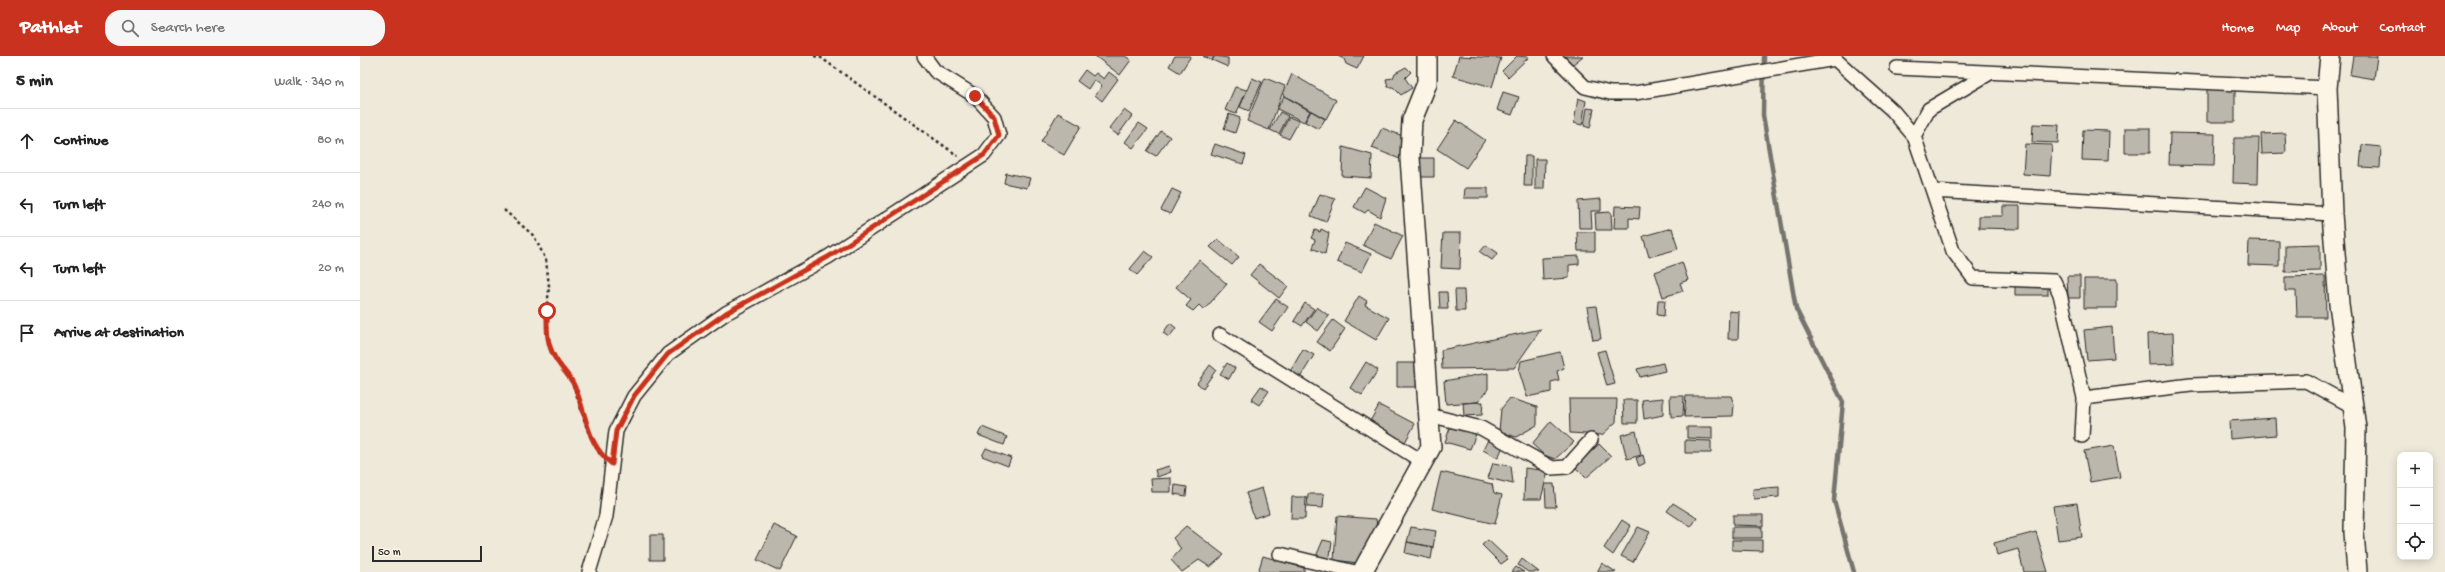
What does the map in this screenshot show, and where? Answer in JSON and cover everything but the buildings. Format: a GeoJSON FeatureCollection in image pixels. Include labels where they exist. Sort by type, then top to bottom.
{"type":"FeatureCollection","features":[{"type":"Feature","properties":{"kind":"street"},"geometry":{"type":"LineString","coordinates":[[589,572],[597,552],[606,516],[616,431],[634,396],[668,354],[726,313],[828,257],[984,155],[999,135],[994,117],[975,96],[935,71],[924,56]]}},
{"type":"Feature","properties":{"kind":"street"},"geometry":{"type":"LineString","coordinates":[[1362,572],[1431,447],[1430,414],[1410,158],[1412,120],[1427,83],[1427,56]]}},
{"type":"Feature","properties":{"kind":"street"},"geometry":{"type":"LineString","coordinates":[[1554,56],[1586,87],[1610,93],[1635,93],[1836,58],[1893,111],[1914,136],[1953,251],[1973,278],[2054,281],[2060,294],[2084,398],[2082,436]]}},
{"type":"Feature","properties":{"kind":"street"},"geometry":{"type":"LineString","coordinates":[[2330,56],[2327,88],[2332,214],[2339,304],[2356,428],[2354,532],[2357,572]]}},
{"type":"Feature","properties":{"kind":"street"},"geometry":{"type":"LineString","coordinates":[[1897,68],[2327,88]]}},
{"type":"Feature","properties":{"kind":"street"},"geometry":{"type":"LineString","coordinates":[[1914,136],[1929,109],[1990,73]]}},
{"type":"Feature","properties":{"kind":"street"},"geometry":{"type":"LineString","coordinates":[[1933,191],[2332,214]]}},
{"type":"Feature","properties":{"kind":"street"},"geometry":{"type":"LineString","coordinates":[[1220,335],[1423,462]]}},
{"type":"Feature","properties":{"kind":"street"},"geometry":{"type":"LineString","coordinates":[[2084,398],[2191,385],[2306,381],[2352,406]]}},
{"type":"Feature","properties":{"kind":"street"},"geometry":{"type":"LineString","coordinates":[[1430,414],[1481,428],[1552,468],[1566,467],[1591,440]]}},
{"type":"Feature","properties":{"kind":"street"},"geometry":{"type":"LineString","coordinates":[[1280,554],[1355,572]]}},
{"type":"Feature","properties":{"kind":"path"},"geometry":{"type":"LineString","coordinates":[[814,56],[820,57],[969,164]]}},
{"type":"Feature","properties":{"kind":"path"},"geometry":{"type":"LineString","coordinates":[[504,210],[534,236],[546,260],[549,286],[547,311],[548,339],[553,355],[573,383],[588,431],[600,455],[612,464]]}},
{"type":"Feature","properties":{"kind":"waterway"},"geometry":{"type":"LineString","coordinates":[[1764,56],[1763,115],[1796,309],[1843,402],[1834,500],[1854,572]]}},
{"type":"Feature","properties":{"kind":"route"},"geometry":{"type":"LineString","coordinates":[[547,311],[548,339],[553,355],[573,383],[588,431],[600,455],[612,464],[616,431],[634,396],[668,354],[726,313],[828,257],[931,188],[984,155],[999,135],[994,117],[975,96]]}}]}
